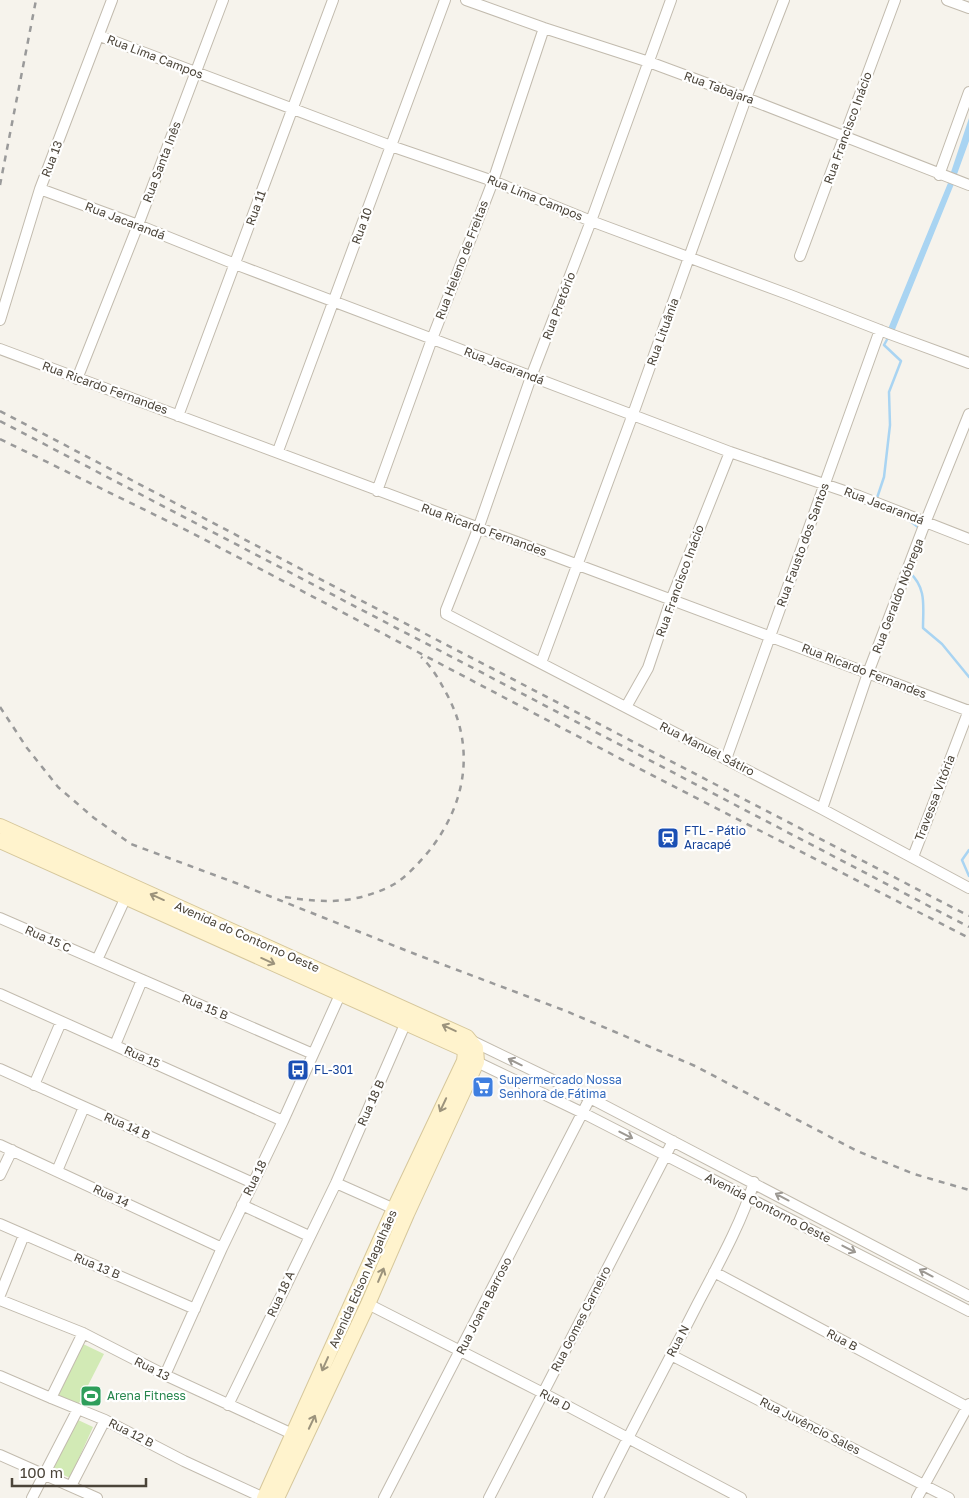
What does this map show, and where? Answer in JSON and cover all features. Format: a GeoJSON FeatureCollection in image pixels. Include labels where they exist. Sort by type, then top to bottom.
{"type":"FeatureCollection","features":[{"type":"Feature","properties":{"kind":"street","name":"Rua 13"},"geometry":{"type":"LineString","coordinates":[[0,320],[40,190],[100,36],[112,0]]}},
{"type":"Feature","properties":{"kind":"street","name":"Rua Santa Inês"},"geometry":{"type":"LineString","coordinates":[[77,379],[138,225],[223,0]]}},
{"type":"Feature","properties":{"kind":"street","name":"Rua 11"},"geometry":{"type":"LineString","coordinates":[[178,416],[333,0]]}},
{"type":"Feature","properties":{"kind":"street","name":"Rua 10"},"geometry":{"type":"LineString","coordinates":[[278,451],[445,0]]}},
{"type":"Feature","properties":{"kind":"street","name":"Rua Tabajara"},"geometry":{"type":"LineString","coordinates":[[466,0],[649,62],[969,185]]}},
{"type":"Feature","properties":{"kind":"street","name":"Rua Pretório"},"geometry":{"type":"LineString","coordinates":[[446,612],[671,0]]}},
{"type":"Feature","properties":{"kind":"street","name":"Rua Lituânia"},"geometry":{"type":"LineString","coordinates":[[541,663],[690,257],[746,98],[784,0]]}},
{"type":"Feature","properties":{"kind":"street","name":"Rua Francisco Inácio"},"geometry":{"type":"LineString","coordinates":[[800,256],[895,0]]}},
{"type":"Feature","properties":{"kind":"street"},"geometry":{"type":"LineString","coordinates":[[947,0],[969,8]]}},
{"type":"Feature","properties":{"kind":"street","name":"Rua Heleno de Freitas"},"geometry":{"type":"LineString","coordinates":[[377,491],[432,339],[493,181],[544,28]]}},
{"type":"Feature","properties":{"kind":"street","name":"Rua Lima Campos"},"geometry":{"type":"LineString","coordinates":[[100,36],[391,146],[493,181],[591,221],[969,362]]}},
{"type":"Feature","properties":{"kind":"street"},"geometry":{"type":"LineString","coordinates":[[939,175],[969,92]]}},
{"type":"Feature","properties":{"kind":"street","name":"Rua Jacarandá"},"geometry":{"type":"LineString","coordinates":[[40,190],[138,225],[334,302],[730,452],[825,484],[969,538]]}},
{"type":"Feature","properties":{"kind":"street","name":"Rua Fausto dos Santos"},"geometry":{"type":"LineString","coordinates":[[726,759],[880,330]]}},
{"type":"Feature","properties":{"kind":"street","name":"Rua Ricardo Fernandes"},"geometry":{"type":"LineString","coordinates":[[0,349],[77,379],[278,451],[377,491],[578,563],[671,600],[969,711]]}},
{"type":"Feature","properties":{"kind":"street","name":"Rua Geraldo Nóbrega"},"geometry":{"type":"LineString","coordinates":[[822,809],[868,673],[969,414]]}},
{"type":"Feature","properties":{"kind":"street","name":"Rua Francisco Inácio"},"geometry":{"type":"LineString","coordinates":[[626,707],[648,668],[671,600],[730,452]]}},
{"type":"Feature","properties":{"kind":"street","name":"Rua Manuel Sátiro"},"geometry":{"type":"LineString","coordinates":[[446,612],[448,616],[822,809],[969,888]]}},
{"type":"Feature","properties":{"kind":"street","name":"Travessa Vitória"},"geometry":{"type":"LineString","coordinates":[[913,857],[969,711]]}},
{"type":"Feature","properties":{"kind":"street","name":"Avenida do Contorno Oeste"},"geometry":{"type":"LineString","coordinates":[[0,826],[63,863]]}},
{"type":"Feature","properties":{"kind":"street","name":"Avenida do Contorno Oeste"},"geometry":{"type":"LineString","coordinates":[[0,841],[63,863],[222,926],[240,941],[343,987],[468,1037],[472,1041]]}},
{"type":"Feature","properties":{"kind":"street","name":"Avenida do Contorno Oeste"},"geometry":{"type":"LineString","coordinates":[[86,873],[125,899],[216,939],[240,941]]}},
{"type":"Feature","properties":{"kind":"street"},"geometry":{"type":"LineString","coordinates":[[97,960],[125,899]]}},
{"type":"Feature","properties":{"kind":"street","name":"Rua 15 C"},"geometry":{"type":"LineString","coordinates":[[0,918],[97,960]]}},
{"type":"Feature","properties":{"kind":"street"},"geometry":{"type":"LineString","coordinates":[[216,939],[222,926]]}},
{"type":"Feature","properties":{"kind":"street","name":"Rua 15 B"},"geometry":{"type":"LineString","coordinates":[[97,960],[313,1054]]}},
{"type":"Feature","properties":{"kind":"street"},"geometry":{"type":"LineString","coordinates":[[115,1045],[142,980]]}},
{"type":"Feature","properties":{"kind":"street","name":"Avenida do Contorno Oeste"},"geometry":{"type":"LineString","coordinates":[[343,987],[406,1022],[463,1048],[470,1061]]}},
{"type":"Feature","properties":{"kind":"street","name":"Rua 18"},"geometry":{"type":"LineString","coordinates":[[165,1375],[343,987]]}},
{"type":"Feature","properties":{"kind":"street","name":"Rua 15"},"geometry":{"type":"LineString","coordinates":[[0,994],[283,1121]]}},
{"type":"Feature","properties":{"kind":"street"},"geometry":{"type":"LineString","coordinates":[[34,1084],[61,1022]]}},
{"type":"Feature","properties":{"kind":"street","name":"Rua 18 B"},"geometry":{"type":"LineString","coordinates":[[336,1183],[406,1022]]}},
{"type":"Feature","properties":{"kind":"street"},"geometry":{"type":"LineString","coordinates":[[470,1061],[477,1052],[472,1041]]}},
{"type":"Feature","properties":{"kind":"street","name":"Avenida Contorno Oeste"},"geometry":{"type":"LineString","coordinates":[[472,1041],[673,1140],[969,1296]]}},
{"type":"Feature","properties":{"kind":"street","name":"Avenida Contorno Oeste"},"geometry":{"type":"LineString","coordinates":[[470,1061],[583,1113],[969,1311]]}},
{"type":"Feature","properties":{"kind":"street","name":"Avenida Edson Magalhães"},"geometry":{"type":"LineString","coordinates":[[277,1498],[298,1437],[470,1061]]}},
{"type":"Feature","properties":{"kind":"street","name":"Rua 14 B"},"geometry":{"type":"LineString","coordinates":[[0,1069],[253,1183]]}},
{"type":"Feature","properties":{"kind":"street"},"geometry":{"type":"LineString","coordinates":[[531,1088],[538,1073]]}},
{"type":"Feature","properties":{"kind":"street"},"geometry":{"type":"LineString","coordinates":[[551,1097],[558,1082]]}},
{"type":"Feature","properties":{"kind":"street"},"geometry":{"type":"LineString","coordinates":[[583,1113],[590,1098]]}},
{"type":"Feature","properties":{"kind":"street"},"geometry":{"type":"LineString","coordinates":[[57,1171],[84,1107]]}},
{"type":"Feature","properties":{"kind":"street","name":"Rua Joana Barroso"},"geometry":{"type":"LineString","coordinates":[[384,1498],[583,1113]]}},
{"type":"Feature","properties":{"kind":"street","name":"Rua Gomes Carneiro"},"geometry":{"type":"LineString","coordinates":[[490,1498],[673,1140]]}},
{"type":"Feature","properties":{"kind":"street","name":"Rua 14"},"geometry":{"type":"LineString","coordinates":[[0,1145],[222,1248]]}},
{"type":"Feature","properties":{"kind":"street"},"geometry":{"type":"LineString","coordinates":[[0,1175],[12,1150]]}},
{"type":"Feature","properties":{"kind":"street","name":"Rua N"},"geometry":{"type":"LineString","coordinates":[[598,1498],[714,1272],[749,1198],[754,1182]]}},
{"type":"Feature","properties":{"kind":"street"},"geometry":{"type":"LineString","coordinates":[[336,1183],[400,1212]]}},
{"type":"Feature","properties":{"kind":"street","name":"Rua 18 A"},"geometry":{"type":"LineString","coordinates":[[228,1405],[336,1183]]}},
{"type":"Feature","properties":{"kind":"street"},"geometry":{"type":"LineString","coordinates":[[242,1205],[309,1236]]}},
{"type":"Feature","properties":{"kind":"street","name":"Avenida Edson Magalhães"},"geometry":{"type":"LineString","coordinates":[[264,1498],[368,1304],[400,1212]]}},
{"type":"Feature","properties":{"kind":"street","name":"Rua 13 B"},"geometry":{"type":"LineString","coordinates":[[0,1224],[195,1309]]}},
{"type":"Feature","properties":{"kind":"street"},"geometry":{"type":"LineString","coordinates":[[0,1295],[24,1235]]}},
{"type":"Feature","properties":{"kind":"street"},"geometry":{"type":"LineString","coordinates":[[888,1270],[896,1257]]}},
{"type":"Feature","properties":{"kind":"street","name":"Rua B"},"geometry":{"type":"LineString","coordinates":[[714,1272],[968,1406]]}},
{"type":"Feature","properties":{"kind":"street","name":"Rua 13"},"geometry":{"type":"LineString","coordinates":[[0,1300],[82,1333],[165,1375],[298,1437]]}},
{"type":"Feature","properties":{"kind":"street","name":"Rua D"},"geometry":{"type":"LineString","coordinates":[[368,1304],[543,1393],[741,1498]]}},
{"type":"Feature","properties":{"kind":"street"},"geometry":{"type":"LineString","coordinates":[[51,1398],[82,1333]]}},
{"type":"Feature","properties":{"kind":"street","name":"Rua Juvêncio Sales"},"geometry":{"type":"LineString","coordinates":[[671,1355],[949,1498]]}},
{"type":"Feature","properties":{"kind":"street","name":"Rua 12 B"},"geometry":{"type":"LineString","coordinates":[[0,1376],[105,1420],[264,1498]]}},
{"type":"Feature","properties":{"kind":"street"},"geometry":{"type":"LineString","coordinates":[[918,1498],[968,1406]]}},
{"type":"Feature","properties":{"kind":"street"},"geometry":{"type":"LineString","coordinates":[[32,1498],[78,1409]]}},
{"type":"Feature","properties":{"kind":"street"},"geometry":{"type":"LineString","coordinates":[[71,1486],[105,1420]]}},
{"type":"Feature","properties":{"kind":"street"},"geometry":{"type":"LineString","coordinates":[[0,1455],[97,1498]]}},
{"type":"Feature","properties":{"kind":"green space"},"geometry":{"type":"Polygon","coordinates":[[[81,1343],[104,1354],[77,1407],[56,1397],[81,1343]]]}},
{"type":"Feature","properties":{"kind":"green space"},"geometry":{"type":"Polygon","coordinates":[[[76,1419],[93,1427],[70,1478],[53,1470],[76,1419]]]}},
{"type":"Feature","properties":{"kind":"water"},"geometry":{"type":"Polygon","coordinates":[[[969,118],[969,141],[956,177],[950,175],[969,118]]]}},
{"type":"Feature","properties":{"kind":"water"},"geometry":{"type":"Polygon","coordinates":[[[948,183],[954,184],[894,332],[888,329],[948,183]]]}},
{"type":"Feature","properties":{"kind":"waterway"},"geometry":{"type":"LineString","coordinates":[[876,501],[884,477],[890,425],[889,392],[901,361],[884,345],[889,336]]}},
{"type":"Feature","properties":{"kind":"waterway"},"geometry":{"type":"LineString","coordinates":[[910,521],[918,528]]}},
{"type":"Feature","properties":{"kind":"waterway"},"geometry":{"type":"LineString","coordinates":[[909,572],[919,584],[923,598],[923,628],[942,644],[969,677]]}},
{"type":"Feature","properties":{"kind":"waterway"},"geometry":{"type":"LineString","coordinates":[[969,850],[962,860],[969,876]]}},
{"type":"Feature","properties":{"kind":"railway"},"geometry":{"type":"LineString","coordinates":[[0,185],[36,0]]}},
{"type":"Feature","properties":{"kind":"railway"},"geometry":{"type":"LineString","coordinates":[[0,411],[969,916]]}},
{"type":"Feature","properties":{"kind":"railway"},"geometry":{"type":"LineString","coordinates":[[0,421],[969,927]]}},
{"type":"Feature","properties":{"kind":"railway"},"geometry":{"type":"LineString","coordinates":[[0,439],[192,533],[638,768],[969,938]]}},
{"type":"Feature","properties":{"kind":"railway"},"geometry":{"type":"LineString","coordinates":[[285,897],[338,901],[376,893],[395,884],[406,876],[429,851],[442,833],[459,794],[464,753],[455,711],[437,677],[421,657]]}},
{"type":"Feature","properties":{"kind":"railway"},"geometry":{"type":"LineString","coordinates":[[0,707],[27,748],[58,787],[94,818],[131,844],[566,1011],[695,1066],[857,1151],[914,1174],[969,1190]]}},
{"type":"Feature","properties":{"kind":"place","name":"FTL - Pátio Aracapé"},"geometry":{"type":"Point","coordinates":[668,838]}},
{"type":"Feature","properties":{"kind":"place","name":"FL-301"},"geometry":{"type":"Point","coordinates":[298,1070]}},
{"type":"Feature","properties":{"kind":"place","name":"Supermercado Nossa Senhora de Fátima"},"geometry":{"type":"Point","coordinates":[483,1087]}},
{"type":"Feature","properties":{"kind":"place","name":"Arena Fitness"},"geometry":{"type":"Point","coordinates":[91,1396]}}]}
